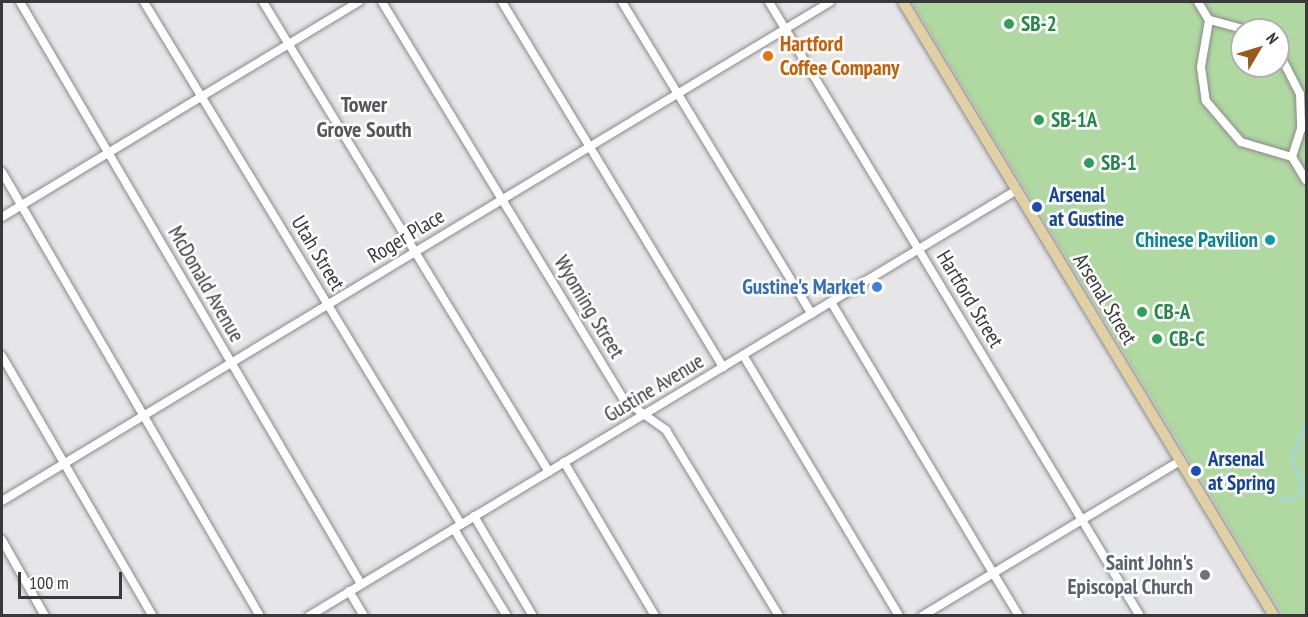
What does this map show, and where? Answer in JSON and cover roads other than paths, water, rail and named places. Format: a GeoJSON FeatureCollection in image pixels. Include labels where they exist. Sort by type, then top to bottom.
{"type":"FeatureCollection","features":[{"type":"Feature","properties":{"kind":"main road","name":"Arsenal Street"},"geometry":{"type":"LineString","coordinates":[[903,2],[1274,615]]}},
{"type":"Feature","properties":{"kind":"street","name":"McDonald Avenue"},"geometry":{"type":"LineString","coordinates":[[20,2],[361,584]]}},
{"type":"Feature","properties":{"kind":"street","name":"Utah Street"},"geometry":{"type":"LineString","coordinates":[[144,2],[328,304],[507,615]]}},
{"type":"Feature","properties":{"kind":"street"},"geometry":{"type":"LineString","coordinates":[[263,2],[549,471]]}},
{"type":"Feature","properties":{"kind":"street"},"geometry":{"type":"LineString","coordinates":[[2,217],[108,151],[359,2]]}},
{"type":"Feature","properties":{"kind":"street","name":"Wyoming Street"},"geometry":{"type":"LineString","coordinates":[[382,2],[624,400],[666,430],[779,615]]}},
{"type":"Feature","properties":{"kind":"street"},"geometry":{"type":"LineString","coordinates":[[502,2],[723,367]]}},
{"type":"Feature","properties":{"kind":"street"},"geometry":{"type":"LineString","coordinates":[[622,2],[812,314]]}},
{"type":"Feature","properties":{"kind":"street","name":"Hartford Street"},"geometry":{"type":"LineString","coordinates":[[769,2],[1140,615]]}},
{"type":"Feature","properties":{"kind":"street","name":"Roger Place"},"geometry":{"type":"LineString","coordinates":[[2,501],[830,2]]}},
{"type":"Feature","properties":{"kind":"street"},"geometry":{"type":"LineString","coordinates":[[1198,2],[1209,20],[1201,67],[1214,115],[1241,142],[1292,157],[1306,180]]}},
{"type":"Feature","properties":{"kind":"street"},"geometry":{"type":"LineString","coordinates":[[1209,20],[1230,26]]}},
{"type":"Feature","properties":{"kind":"street"},"geometry":{"type":"LineString","coordinates":[[1290,74],[1300,94],[1301,129],[1292,157]]}},
{"type":"Feature","properties":{"kind":"street"},"geometry":{"type":"LineString","coordinates":[[2,172],[260,615]]}},
{"type":"Feature","properties":{"kind":"street","name":"Gustine Avenue"},"geometry":{"type":"LineString","coordinates":[[309,615],[1017,190]]}},
{"type":"Feature","properties":{"kind":"street"},"geometry":{"type":"LineString","coordinates":[[831,302],[1020,615]]}},
{"type":"Feature","properties":{"kind":"street"},"geometry":{"type":"LineString","coordinates":[[743,355],[898,615]]}},
{"type":"Feature","properties":{"kind":"street"},"geometry":{"type":"LineString","coordinates":[[2,356],[153,615]]}},
{"type":"Feature","properties":{"kind":"street"},"geometry":{"type":"LineString","coordinates":[[922,615],[1180,461]]}},
{"type":"Feature","properties":{"kind":"street"},"geometry":{"type":"LineString","coordinates":[[564,462],[655,615]]}},
{"type":"Feature","properties":{"kind":"street"},"geometry":{"type":"LineString","coordinates":[[474,516],[533,615]]}},
{"type":"Feature","properties":{"kind":"street"},"geometry":{"type":"LineString","coordinates":[[2,540],[45,615]]}},
{"type":"Feature","properties":{"kind":"street"},"geometry":{"type":"LineString","coordinates":[[349,591],[364,615]]}},
{"type":"Feature","properties":{"kind":"waterway"},"geometry":{"type":"LineString","coordinates":[[1278,500],[1295,498],[1303,488],[1292,459],[1306,422]]}},
{"type":"Feature","properties":{"kind":"place","name":"SB-2"},"geometry":{"type":"Point","coordinates":[1009,24]}},
{"type":"Feature","properties":{"kind":"place","name":"Hartford Coffee Company"},"geometry":{"type":"Point","coordinates":[768,56]}},
{"type":"Feature","properties":{"kind":"place","name":"SB-1A"},"geometry":{"type":"Point","coordinates":[1039,120]}},
{"type":"Feature","properties":{"kind":"place","name":"SB-1"},"geometry":{"type":"Point","coordinates":[1089,163]}},
{"type":"Feature","properties":{"kind":"place","name":"Arsenal at Gustine"},"geometry":{"type":"Point","coordinates":[1037,207]}},
{"type":"Feature","properties":{"kind":"place","name":"Chinese Pavilion"},"geometry":{"type":"Point","coordinates":[1270,240]}},
{"type":"Feature","properties":{"kind":"place","name":"Gustine's Market"},"geometry":{"type":"Point","coordinates":[877,287]}},
{"type":"Feature","properties":{"kind":"place","name":"CB-A"},"geometry":{"type":"Point","coordinates":[1142,312]}},
{"type":"Feature","properties":{"kind":"place","name":"CB-C"},"geometry":{"type":"Point","coordinates":[1157,339]}},
{"type":"Feature","properties":{"kind":"place","name":"Arsenal at Spring"},"geometry":{"type":"Point","coordinates":[1196,471]}},
{"type":"Feature","properties":{"kind":"place","name":"Saint John's Episcopal Church"},"geometry":{"type":"Point","coordinates":[1205,575]}},
{"type":"Feature","properties":{"kind":"district","name":"Tower Grove South"},"geometry":{"type":"Point","coordinates":[364,116]}}]}
